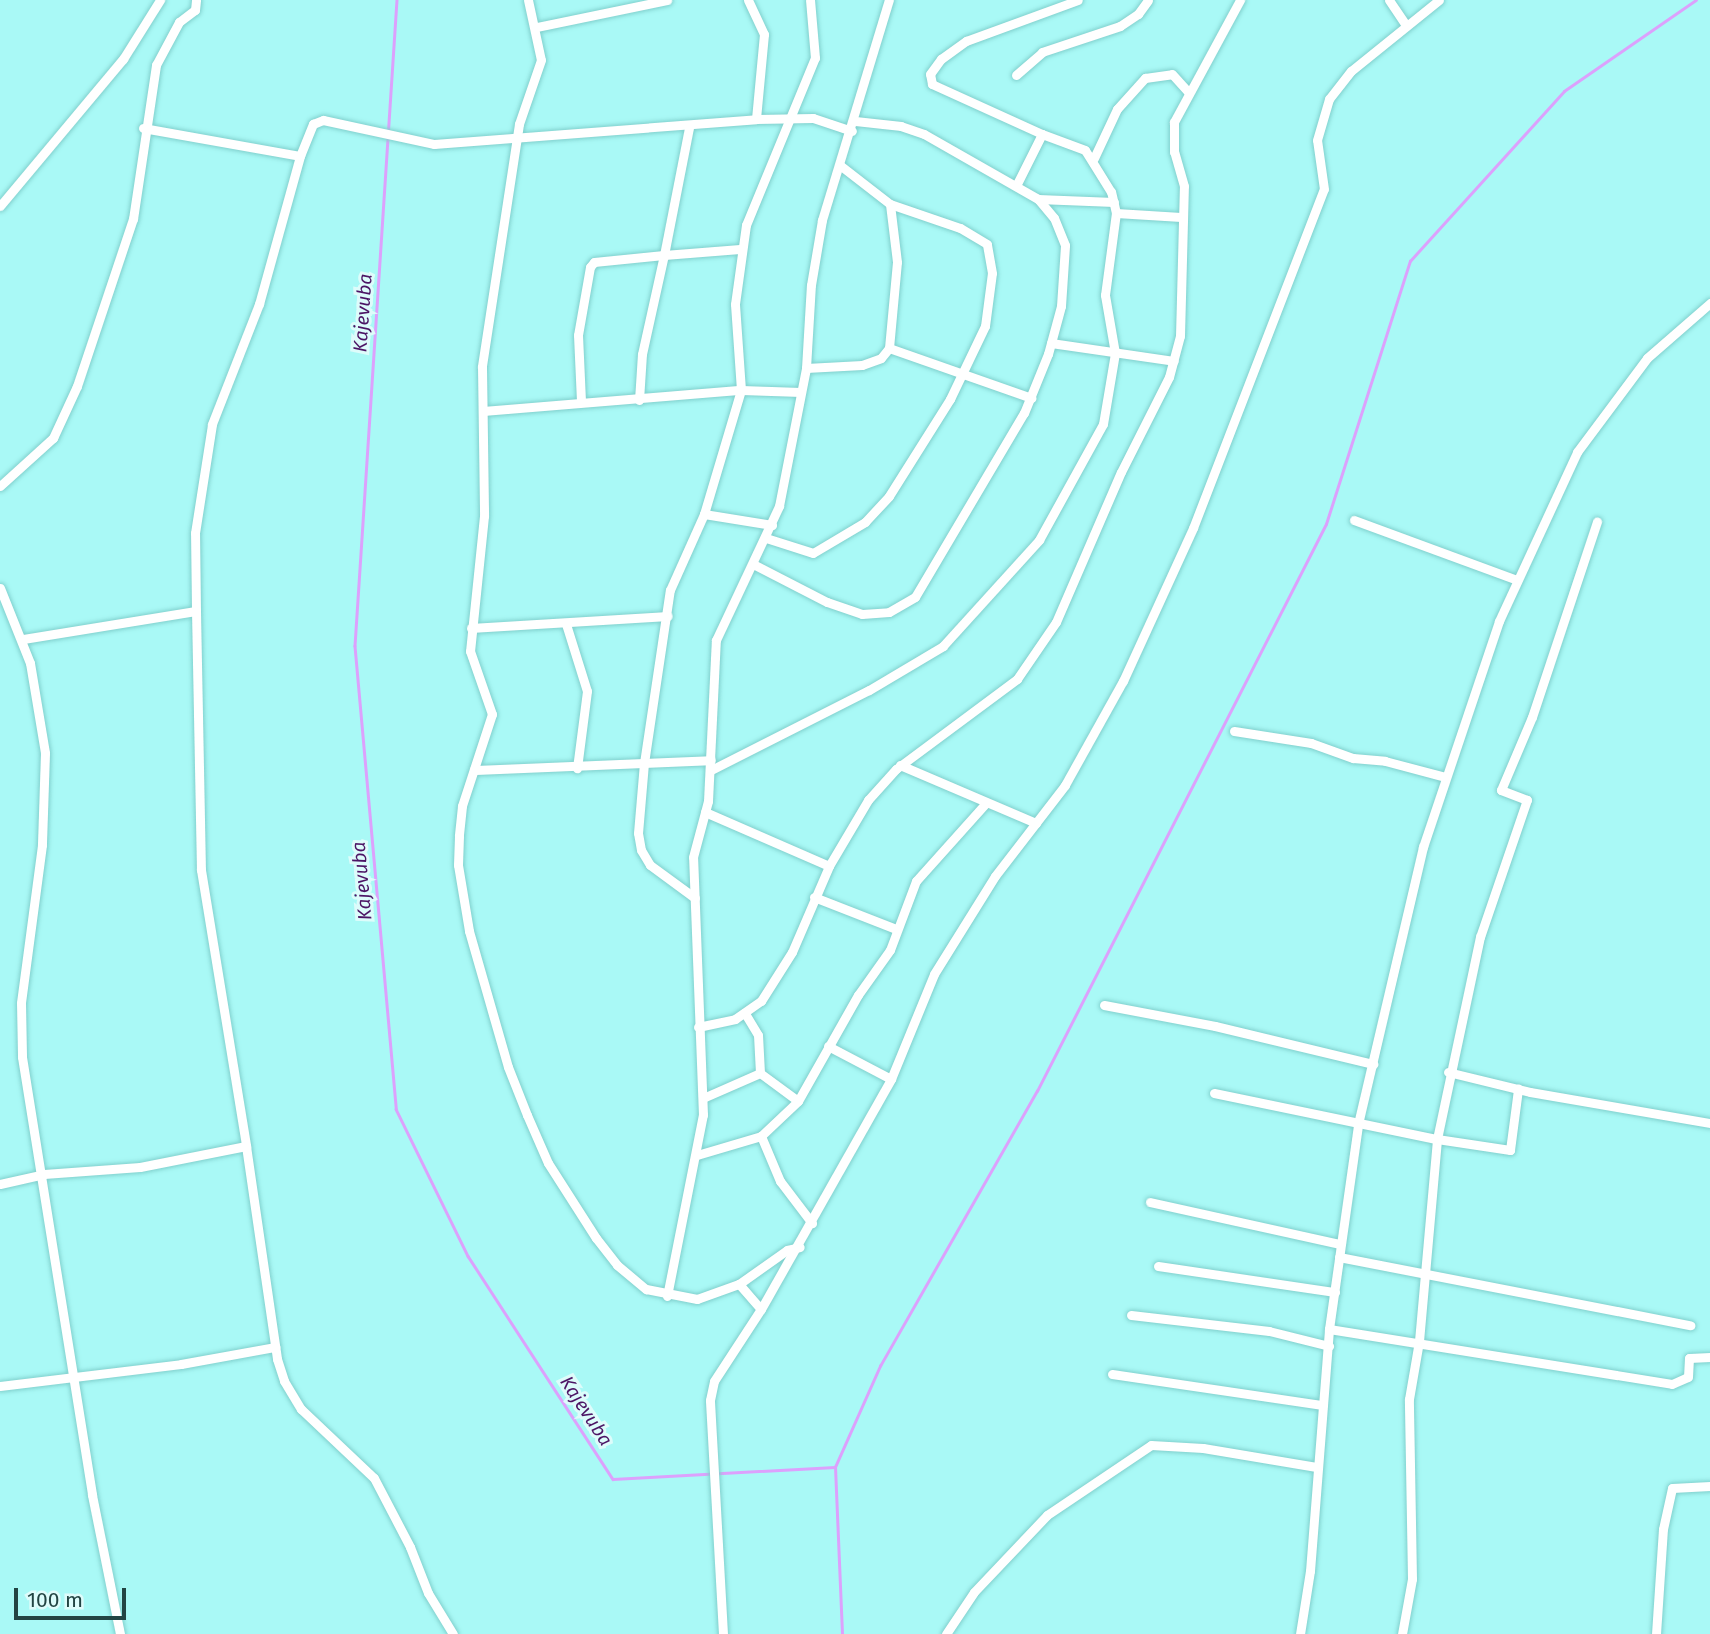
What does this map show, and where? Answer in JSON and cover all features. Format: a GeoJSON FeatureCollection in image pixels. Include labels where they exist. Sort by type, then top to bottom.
{"type":"FeatureCollection","features":[{"type":"Feature","properties":{"kind":"street"},"geometry":{"type":"LineString","coordinates":[[0,206],[123,59],[160,0]]}},
{"type":"Feature","properties":{"kind":"street"},"geometry":{"type":"LineString","coordinates":[[0,486],[53,438],[77,386],[133,219],[143,128],[156,65],[179,22],[195,10],[196,0]]}},
{"type":"Feature","properties":{"kind":"street"},"geometry":{"type":"LineString","coordinates":[[528,0],[537,27],[539,73],[516,139],[484,338],[484,516],[471,628],[473,669],[492,714],[462,806],[458,865],[469,931],[508,1067],[548,1163],[596,1238],[630,1278],[667,1296],[697,1299],[739,1284],[787,1250],[800,1247]]}},
{"type":"Feature","properties":{"kind":"street"},"geometry":{"type":"LineString","coordinates":[[537,27],[667,0]]}},
{"type":"Feature","properties":{"kind":"street"},"geometry":{"type":"LineString","coordinates":[[748,0],[764,34],[755,118]]}},
{"type":"Feature","properties":{"kind":"street"},"geometry":{"type":"LineString","coordinates":[[695,898],[650,865],[641,850],[638,833],[644,763],[678,565],[704,514],[741,390],[735,304],[740,248],[749,215],[793,120],[817,50],[810,0]]}},
{"type":"Feature","properties":{"kind":"street"},"geometry":{"type":"LineString","coordinates":[[667,1296],[697,1155],[703,1098],[698,1027],[694,844],[705,812],[711,765],[716,640],[772,525],[806,368],[815,255],[889,0]]}},
{"type":"Feature","properties":{"kind":"street"},"geometry":{"type":"LineString","coordinates":[[474,769],[577,768],[644,763],[711,765],[928,656],[974,615],[1039,540],[1103,424],[1115,353],[1105,295],[1116,213],[1114,202],[1094,158],[1085,150],[1042,134],[932,84],[930,74],[941,59],[966,41],[1078,0]]}},
{"type":"Feature","properties":{"kind":"street"},"geometry":{"type":"LineString","coordinates":[[1016,75],[1042,52],[1119,26],[1138,14],[1148,0]]}},
{"type":"Feature","properties":{"kind":"street"},"geometry":{"type":"LineString","coordinates":[[698,1027],[719,1025],[745,1013],[771,989],[829,866],[868,800],[900,765],[1017,679],[1056,622],[1174,360],[1180,336],[1181,217],[1184,186],[1173,132],[1188,92],[1240,0]]}},
{"type":"Feature","properties":{"kind":"street"},"geometry":{"type":"LineString","coordinates":[[1388,0],[1406,25]]}},
{"type":"Feature","properties":{"kind":"street"},"geometry":{"type":"LineString","coordinates":[[723,1634],[710,1400],[714,1381],[800,1247],[891,1079],[934,974],[995,876],[1065,785],[1123,681],[1194,528],[1324,189],[1317,139],[1329,99],[1351,71],[1439,0]]}},
{"type":"Feature","properties":{"kind":"street"},"geometry":{"type":"LineString","coordinates":[[1094,158],[1117,109],[1145,78],[1172,74],[1188,92]]}},
{"type":"Feature","properties":{"kind":"street"},"geometry":{"type":"LineString","coordinates":[[453,1634],[428,1593],[410,1547],[374,1478],[302,1409],[284,1381],[275,1347],[246,1146],[201,870],[195,533],[212,424],[259,304],[300,156],[317,121],[434,144],[689,127],[755,118],[813,118],[853,126],[901,126],[924,134],[1017,184],[1038,199],[1054,218],[1065,245],[1061,306],[1051,342],[1032,398],[915,597],[900,606],[876,614],[845,610],[752,564]]}},
{"type":"Feature","properties":{"kind":"street"},"geometry":{"type":"LineString","coordinates":[[639,400],[642,354],[689,127]]}},
{"type":"Feature","properties":{"kind":"street"},"geometry":{"type":"LineString","coordinates":[[143,128],[300,156]]}},
{"type":"Feature","properties":{"kind":"street"},"geometry":{"type":"LineString","coordinates":[[1017,184],[1042,134]]}},
{"type":"Feature","properties":{"kind":"street"},"geometry":{"type":"LineString","coordinates":[[766,538],[813,553],[850,535],[889,496],[962,374],[985,326],[991,253],[980,237],[890,204],[841,166]]}},
{"type":"Feature","properties":{"kind":"street"},"geometry":{"type":"LineString","coordinates":[[1038,199],[1114,202]]}},
{"type":"Feature","properties":{"kind":"street"},"geometry":{"type":"LineString","coordinates":[[806,368],[862,365],[881,358],[889,348],[897,262],[890,204]]}},
{"type":"Feature","properties":{"kind":"street"},"geometry":{"type":"LineString","coordinates":[[1116,213],[1181,217]]}},
{"type":"Feature","properties":{"kind":"street"},"geometry":{"type":"LineString","coordinates":[[580,401],[578,335],[592,264],[740,248]]}},
{"type":"Feature","properties":{"kind":"street"},"geometry":{"type":"LineString","coordinates":[[1300,1634],[1310,1571],[1316,1467],[1329,1329],[1358,1124],[1401,929],[1445,777],[1517,580],[1577,452],[1603,411],[1647,358],[1710,303]]}},
{"type":"Feature","properties":{"kind":"street"},"geometry":{"type":"LineString","coordinates":[[1051,342],[1174,360]]}},
{"type":"Feature","properties":{"kind":"street"},"geometry":{"type":"LineString","coordinates":[[889,348],[1032,398]]}},
{"type":"Feature","properties":{"kind":"street"},"geometry":{"type":"LineString","coordinates":[[483,411],[741,390],[801,392]]}},
{"type":"Feature","properties":{"kind":"street"},"geometry":{"type":"LineString","coordinates":[[704,514],[772,525]]}},
{"type":"Feature","properties":{"kind":"street"},"geometry":{"type":"LineString","coordinates":[[1354,520],[1517,580]]}},
{"type":"Feature","properties":{"kind":"street"},"geometry":{"type":"LineString","coordinates":[[1402,1634],[1412,1579],[1409,1399],[1419,1341],[1437,1139],[1448,1072],[1480,937],[1527,800],[1501,790],[1531,717],[1597,522]]}},
{"type":"Feature","properties":{"kind":"street"},"geometry":{"type":"LineString","coordinates":[[0,588],[23,639],[36,686],[46,777],[20,1032],[44,1174],[72,1374],[120,1634]]}},
{"type":"Feature","properties":{"kind":"street"},"geometry":{"type":"LineString","coordinates":[[23,639],[196,611]]}},
{"type":"Feature","properties":{"kind":"street"},"geometry":{"type":"LineString","coordinates":[[471,628],[668,616]]}},
{"type":"Feature","properties":{"kind":"street"},"geometry":{"type":"LineString","coordinates":[[566,624],[587,683],[577,768]]}},
{"type":"Feature","properties":{"kind":"street"},"geometry":{"type":"LineString","coordinates":[[1234,731],[1311,743],[1353,758],[1385,761],[1445,777]]}},
{"type":"Feature","properties":{"kind":"street"},"geometry":{"type":"LineString","coordinates":[[900,765],[1036,823]]}},
{"type":"Feature","properties":{"kind":"street"},"geometry":{"type":"LineString","coordinates":[[697,1155],[761,1136],[798,1101],[828,1046],[890,950],[916,881],[986,803]]}},
{"type":"Feature","properties":{"kind":"street"},"geometry":{"type":"LineString","coordinates":[[705,812],[829,866]]}},
{"type":"Feature","properties":{"kind":"street"},"geometry":{"type":"LineString","coordinates":[[814,897],[896,929]]}},
{"type":"Feature","properties":{"kind":"street"},"geometry":{"type":"LineString","coordinates":[[1104,1005],[1214,1026],[1373,1064]]}},
{"type":"Feature","properties":{"kind":"street"},"geometry":{"type":"LineString","coordinates":[[745,1013],[758,1035],[760,1073]]}},
{"type":"Feature","properties":{"kind":"street"},"geometry":{"type":"LineString","coordinates":[[828,1046],[891,1079]]}},
{"type":"Feature","properties":{"kind":"street"},"geometry":{"type":"LineString","coordinates":[[1448,1072],[1518,1089],[1710,1122]]}},
{"type":"Feature","properties":{"kind":"street"},"geometry":{"type":"LineString","coordinates":[[703,1098],[760,1073]]}},
{"type":"Feature","properties":{"kind":"street"},"geometry":{"type":"LineString","coordinates":[[760,1073],[798,1101]]}},
{"type":"Feature","properties":{"kind":"street"},"geometry":{"type":"LineString","coordinates":[[1214,1093],[1358,1124],[1510,1150],[1518,1089]]}},
{"type":"Feature","properties":{"kind":"street"},"geometry":{"type":"LineString","coordinates":[[761,1136],[780,1181],[812,1223]]}},
{"type":"Feature","properties":{"kind":"street"},"geometry":{"type":"LineString","coordinates":[[0,1184],[44,1174],[140,1167],[246,1146]]}},
{"type":"Feature","properties":{"kind":"street"},"geometry":{"type":"LineString","coordinates":[[1150,1202],[1340,1244]]}},
{"type":"Feature","properties":{"kind":"street"},"geometry":{"type":"LineString","coordinates":[[1339,1257],[1690,1325]]}},
{"type":"Feature","properties":{"kind":"street"},"geometry":{"type":"LineString","coordinates":[[1158,1266],[1335,1292]]}},
{"type":"Feature","properties":{"kind":"street"},"geometry":{"type":"LineString","coordinates":[[739,1284],[761,1309]]}},
{"type":"Feature","properties":{"kind":"street"},"geometry":{"type":"LineString","coordinates":[[1130,1315],[1269,1331],[1329,1346]]}},
{"type":"Feature","properties":{"kind":"street"},"geometry":{"type":"LineString","coordinates":[[1329,1329],[1419,1341],[1441,1348],[1672,1384],[1688,1377],[1689,1358],[1710,1357]]}},
{"type":"Feature","properties":{"kind":"street"},"geometry":{"type":"LineString","coordinates":[[0,1386],[72,1374],[106,1375],[275,1347]]}},
{"type":"Feature","properties":{"kind":"street"},"geometry":{"type":"LineString","coordinates":[[1112,1374],[1323,1405]]}},
{"type":"Feature","properties":{"kind":"street"},"geometry":{"type":"LineString","coordinates":[[946,1634],[974,1592],[1047,1515],[1151,1445],[1316,1467]]}},
{"type":"Feature","properties":{"kind":"street"},"geometry":{"type":"LineString","coordinates":[[1656,1634],[1663,1529],[1672,1488],[1710,1486]]}},
{"type":"Feature","properties":{"kind":"waterway","name":"Kajevuba"},"geometry":{"type":"LineString","coordinates":[[397,0],[355,646],[396,1109],[468,1256],[613,1479],[835,1467]]}},
{"type":"Feature","properties":{"kind":"waterway"},"geometry":{"type":"LineString","coordinates":[[842,1634],[835,1467],[880,1366],[1037,1091],[1326,524],[1410,261],[1564,91],[1696,0]]}}]}
